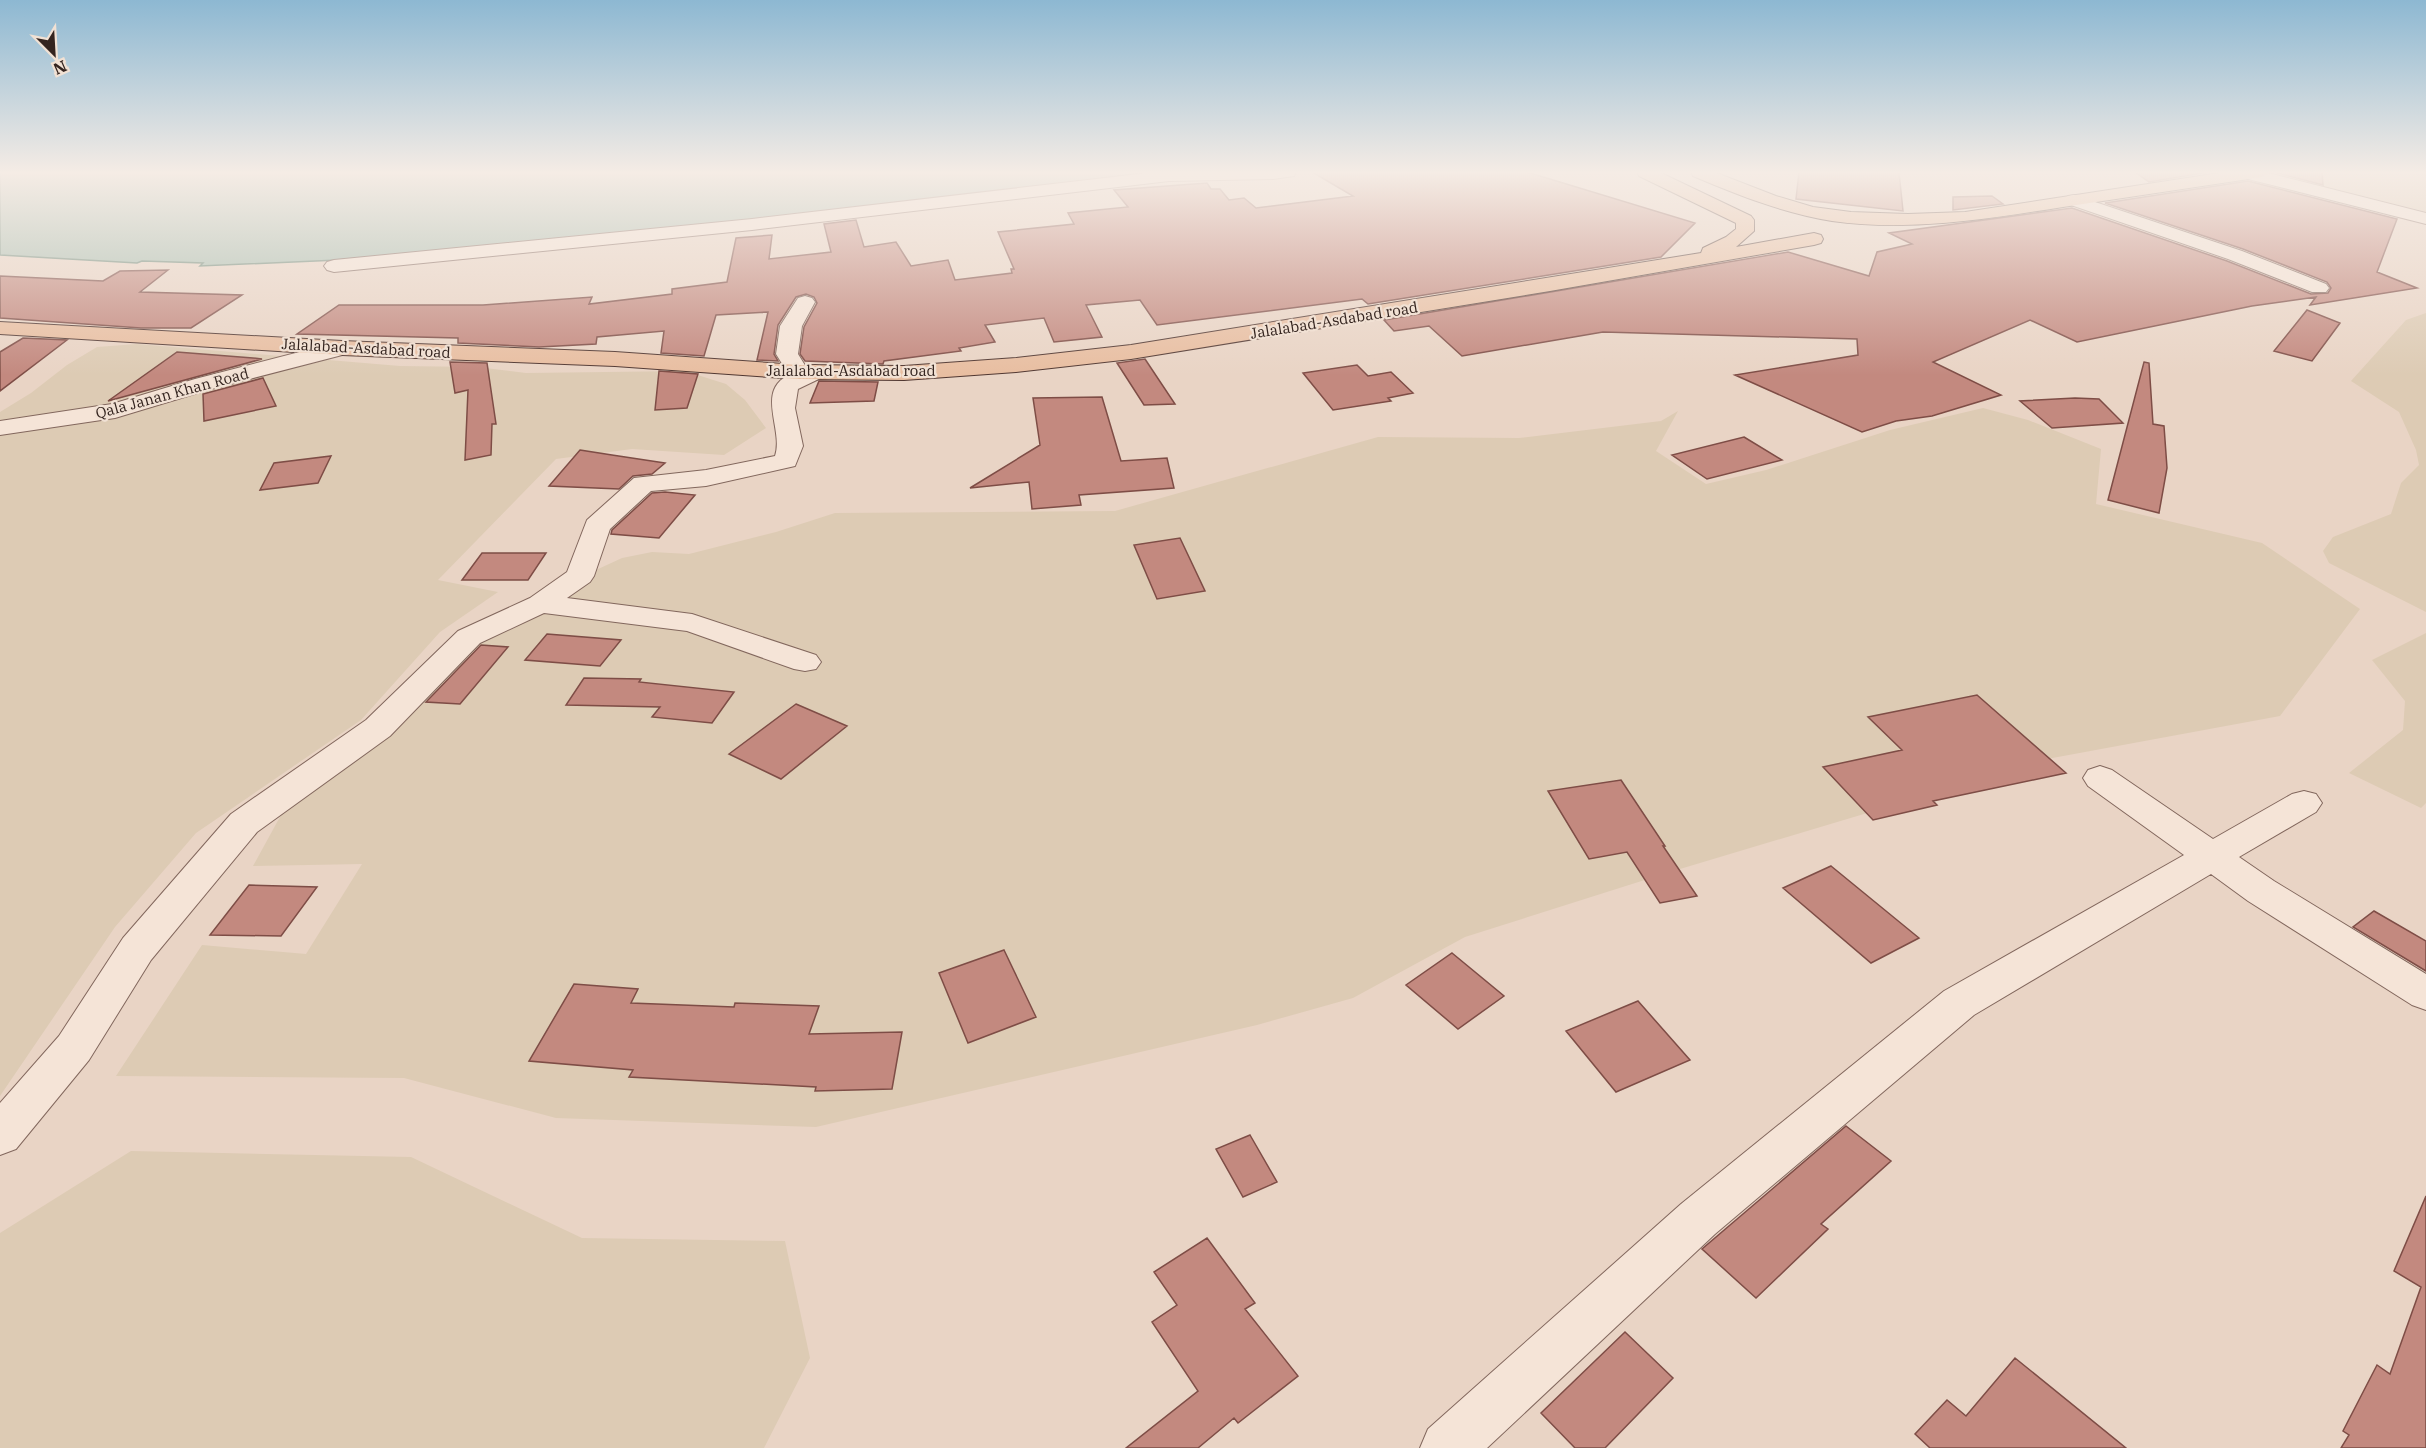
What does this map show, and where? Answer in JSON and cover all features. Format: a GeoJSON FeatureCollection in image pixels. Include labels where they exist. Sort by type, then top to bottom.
{"type":"FeatureCollection","features":[{"type":"Feature","properties":{"kind":"main road"},"geometry":{"type":"LineString","coordinates":[[1695,259],[1735,240]]}},
{"type":"Feature","properties":{"kind":"main road"},"geometry":{"type":"LineString","coordinates":[[1695,259],[1809,240]]}},
{"type":"Feature","properties":{"kind":"main road","name":"Jalalabad-Asdabad road"},"geometry":{"type":"LineString","coordinates":[[0,328],[342,348],[615,359],[806,372],[904,373],[1016,365],[1131,352],[1538,287],[1695,259]]}},
{"type":"Feature","properties":{"kind":"street"},"geometry":{"type":"LineString","coordinates":[[334,266],[622,240]]}},
{"type":"Feature","properties":{"kind":"street"},"geometry":{"type":"LineString","coordinates":[[2190,240],[2319,288]]}},
{"type":"Feature","properties":{"kind":"street"},"geometry":{"type":"LineString","coordinates":[[0,1135],[74,1048],[136,949],[244,823],[378,728],[469,637],[540,604],[580,576],[597,525],[643,484],[706,477],[786,461],[791,446],[783,408],[787,385],[806,372],[787,354],[791,326],[805,302]]}},
{"type":"Feature","properties":{"kind":"street","name":"Qala Janan Khan Road"},"geometry":{"type":"LineString","coordinates":[[3,430],[115,411],[202,384],[342,348]]}},
{"type":"Feature","properties":{"kind":"street"},"geometry":{"type":"LineString","coordinates":[[540,604],[692,622],[806,662]]}},
{"type":"Feature","properties":{"kind":"street"},"geometry":{"type":"LineString","coordinates":[[2100,778],[2262,891],[2426,994]]}},
{"type":"Feature","properties":{"kind":"street"},"geometry":{"type":"LineString","coordinates":[[1447,1448],[1698,1220],[1959,1003],[2304,803]]}},
{"type":"Feature","properties":{"kind":"shaded area"},"geometry":{"type":"Polygon","coordinates":[[[0,240],[551,240],[338,260],[200,266],[203,263],[142,261],[137,263],[0,255],[0,240]]]}},
{"type":"Feature","properties":{"kind":"shaded area"},"geometry":{"type":"Polygon","coordinates":[[[2426,313],[2426,612],[2329,563],[2323,551],[2333,537],[2391,514],[2401,483],[2419,465],[2416,450],[2399,412],[2351,381],[2406,320],[2426,313]]]}},
{"type":"Feature","properties":{"kind":"shaded area"},"geometry":{"type":"Polygon","coordinates":[[[137,344],[400,366],[477,367],[526,373],[685,371],[726,384],[745,400],[766,428],[724,455],[632,449],[556,459],[438,580],[498,592],[440,632],[361,720],[196,833],[115,927],[0,1096],[0,412],[97,347],[137,344]]]}},
{"type":"Feature","properties":{"kind":"shaded area"},"geometry":{"type":"Polygon","coordinates":[[[1983,408],[2028,420],[2101,449],[2096,504],[2262,543],[2360,609],[2280,716],[2047,759],[1670,872],[1465,937],[1353,998],[1257,1025],[816,1127],[556,1118],[404,1078],[116,1076],[202,945],[306,954],[362,864],[253,866],[281,815],[470,645],[570,582],[622,558],[652,552],[689,554],[776,532],[835,513],[1115,511],[1378,437],[1519,438],[1661,421],[1678,411],[1656,451],[1706,484],[1766,470],[1890,430],[1983,408]]]}},
{"type":"Feature","properties":{"kind":"shaded area"},"geometry":{"type":"Polygon","coordinates":[[[2426,633],[2426,803],[2421,808],[2349,773],[2403,730],[2405,701],[2372,660],[2426,633]]]}},
{"type":"Feature","properties":{"kind":"shaded area"},"geometry":{"type":"Polygon","coordinates":[[[131,1151],[411,1157],[582,1238],[785,1241],[810,1358],[764,1448],[0,1448],[0,1233],[131,1151]]]}},
{"type":"Feature","properties":{"kind":"building"},"geometry":{"type":"Polygon","coordinates":[[[736,240],[771,240],[769,259],[831,252],[828,240],[862,240],[864,247],[896,242],[911,266],[948,260],[955,280],[1012,273],[1011,269],[1014,269],[1001,240],[1678,240],[1661,257],[1368,304],[1362,299],[1157,325],[1140,300],[1086,305],[1102,337],[1054,342],[1044,318],[985,325],[995,342],[959,348],[961,351],[884,361],[883,364],[805,361],[800,354],[804,327],[817,303],[814,297],[806,294],[796,297],[778,325],[774,354],[778,361],[757,360],[768,312],[716,315],[704,356],[661,353],[664,331],[597,337],[596,344],[539,347],[458,343],[458,338],[297,334],[339,305],[483,305],[592,297],[589,304],[672,294],[672,289],[727,282],[736,240]]]}},
{"type":"Feature","properties":{"kind":"building"},"geometry":{"type":"Polygon","coordinates":[[[1903,240],[2164,240],[2311,294],[2328,293],[2331,288],[2327,282],[2215,240],[2389,240],[2377,272],[2417,288],[2310,305],[2316,297],[2252,306],[2077,342],[2030,320],[1933,362],[2001,395],[1932,416],[1896,421],[1862,432],[1735,375],[1858,355],[1857,339],[1603,332],[1462,356],[1429,326],[1394,331],[1384,320],[1788,252],[1869,276],[1877,252],[1912,244],[1903,240]]]}},
{"type":"Feature","properties":{"kind":"building"},"geometry":{"type":"Polygon","coordinates":[[[168,270],[140,292],[242,295],[191,328],[141,328],[0,318],[0,276],[103,281],[120,271],[168,270]]]}},
{"type":"Feature","properties":{"kind":"building"},"geometry":{"type":"Polygon","coordinates":[[[2307,310],[2340,323],[2312,361],[2274,351],[2307,310]]]}},
{"type":"Feature","properties":{"kind":"building"},"geometry":{"type":"Polygon","coordinates":[[[23,338],[67,340],[0,391],[0,352],[23,338]]]}},
{"type":"Feature","properties":{"kind":"building"},"geometry":{"type":"Polygon","coordinates":[[[177,352],[253,358],[262,359],[108,401],[177,352]]]}},
{"type":"Feature","properties":{"kind":"building"},"geometry":{"type":"Polygon","coordinates":[[[1145,359],[1175,404],[1144,405],[1117,363],[1145,359]]]}},
{"type":"Feature","properties":{"kind":"building"},"geometry":{"type":"Polygon","coordinates":[[[450,362],[487,363],[496,424],[492,424],[491,455],[465,460],[468,390],[455,393],[450,362]]]}},
{"type":"Feature","properties":{"kind":"building"},"geometry":{"type":"Polygon","coordinates":[[[2144,362],[2149,363],[2153,424],[2164,426],[2167,468],[2159,513],[2108,500],[2144,362]]]}},
{"type":"Feature","properties":{"kind":"building"},"geometry":{"type":"Polygon","coordinates":[[[1357,365],[1368,376],[1391,372],[1413,393],[1388,398],[1391,401],[1333,410],[1303,373],[1357,365]]]}},
{"type":"Feature","properties":{"kind":"building"},"geometry":{"type":"Polygon","coordinates":[[[659,371],[698,374],[687,408],[655,410],[659,371]]]}},
{"type":"Feature","properties":{"kind":"building"},"geometry":{"type":"Polygon","coordinates":[[[263,378],[276,406],[204,421],[203,394],[263,378]]]}},
{"type":"Feature","properties":{"kind":"building"},"geometry":{"type":"Polygon","coordinates":[[[819,381],[878,382],[874,401],[810,403],[819,381]]]}},
{"type":"Feature","properties":{"kind":"building"},"geometry":{"type":"Polygon","coordinates":[[[1102,397],[1121,461],[1167,458],[1174,488],[1079,495],[1081,505],[1032,509],[1029,482],[970,488],[1040,445],[1033,398],[1102,397]]]}},
{"type":"Feature","properties":{"kind":"building"},"geometry":{"type":"Polygon","coordinates":[[[2099,399],[2123,423],[2052,428],[2020,401],[2099,399]]]}},
{"type":"Feature","properties":{"kind":"building"},"geometry":{"type":"Polygon","coordinates":[[[1744,437],[1782,460],[1707,479],[1672,455],[1744,437]]]}},
{"type":"Feature","properties":{"kind":"building"},"geometry":{"type":"Polygon","coordinates":[[[580,450],[665,463],[652,474],[633,476],[619,489],[549,486],[580,450]]]}},
{"type":"Feature","properties":{"kind":"building"},"geometry":{"type":"Polygon","coordinates":[[[331,456],[318,483],[260,490],[274,463],[331,456]]]}},
{"type":"Feature","properties":{"kind":"building"},"geometry":{"type":"Polygon","coordinates":[[[652,493],[695,495],[659,538],[611,534],[612,530],[652,493]]]}},
{"type":"Feature","properties":{"kind":"building"},"geometry":{"type":"Polygon","coordinates":[[[1180,538],[1205,591],[1157,599],[1134,545],[1180,538]]]}},
{"type":"Feature","properties":{"kind":"building"},"geometry":{"type":"Polygon","coordinates":[[[482,553],[546,553],[528,580],[462,580],[482,553]]]}},
{"type":"Feature","properties":{"kind":"building"},"geometry":{"type":"Polygon","coordinates":[[[547,634],[621,640],[600,666],[525,660],[547,634]]]}},
{"type":"Feature","properties":{"kind":"building"},"geometry":{"type":"Polygon","coordinates":[[[481,645],[508,647],[460,704],[426,702],[481,645]]]}},
{"type":"Feature","properties":{"kind":"building"},"geometry":{"type":"Polygon","coordinates":[[[584,678],[641,679],[639,682],[734,692],[712,723],[652,717],[660,707],[566,705],[584,678]]]}},
{"type":"Feature","properties":{"kind":"building"},"geometry":{"type":"Polygon","coordinates":[[[1977,695],[2066,773],[1933,801],[1937,805],[1873,820],[1823,767],[1902,750],[1868,717],[1977,695]]]}},
{"type":"Feature","properties":{"kind":"building"},"geometry":{"type":"Polygon","coordinates":[[[796,704],[847,726],[781,779],[729,754],[796,704]]]}},
{"type":"Feature","properties":{"kind":"building"},"geometry":{"type":"Polygon","coordinates":[[[1621,780],[1697,896],[1660,903],[1627,852],[1589,859],[1548,791],[1621,780]]]}},
{"type":"Feature","properties":{"kind":"building"},"geometry":{"type":"Polygon","coordinates":[[[1831,866],[1919,938],[1871,963],[1783,888],[1831,866]]]}},
{"type":"Feature","properties":{"kind":"building"},"geometry":{"type":"Polygon","coordinates":[[[249,885],[317,887],[281,936],[210,935],[249,885]]]}},
{"type":"Feature","properties":{"kind":"building"},"geometry":{"type":"Polygon","coordinates":[[[2374,911],[2426,941],[2426,971],[2353,927],[2374,911]]]}},
{"type":"Feature","properties":{"kind":"building"},"geometry":{"type":"Polygon","coordinates":[[[1004,950],[1036,1017],[968,1043],[939,973],[1004,950]]]}},
{"type":"Feature","properties":{"kind":"building"},"geometry":{"type":"Polygon","coordinates":[[[1452,953],[1504,996],[1458,1029],[1406,985],[1452,953]]]}},
{"type":"Feature","properties":{"kind":"building"},"geometry":{"type":"Polygon","coordinates":[[[574,984],[638,989],[631,1003],[734,1007],[735,1003],[819,1006],[809,1034],[902,1032],[892,1089],[815,1091],[816,1087],[629,1077],[633,1070],[529,1061],[574,984]]]}},
{"type":"Feature","properties":{"kind":"building"},"geometry":{"type":"Polygon","coordinates":[[[1638,1001],[1690,1060],[1616,1092],[1566,1031],[1638,1001]]]}},
{"type":"Feature","properties":{"kind":"building"},"geometry":{"type":"Polygon","coordinates":[[[1846,1126],[1891,1161],[1821,1224],[1828,1229],[1756,1298],[1702,1249],[1846,1126]]]}},
{"type":"Feature","properties":{"kind":"building"},"geometry":{"type":"Polygon","coordinates":[[[1250,1135],[1277,1182],[1243,1197],[1216,1149],[1250,1135]]]}},
{"type":"Feature","properties":{"kind":"building"},"geometry":{"type":"Polygon","coordinates":[[[2426,1196],[2426,1448],[2341,1448],[2349,1435],[2343,1431],[2377,1365],[2390,1374],[2421,1287],[2394,1271],[2426,1196]]]}},
{"type":"Feature","properties":{"kind":"building"},"geometry":{"type":"Polygon","coordinates":[[[1207,1238],[1255,1303],[1245,1309],[1298,1376],[1238,1423],[1234,1418],[1198,1448],[1126,1448],[1198,1391],[1152,1322],[1177,1305],[1154,1272],[1207,1238]]]}},
{"type":"Feature","properties":{"kind":"building"},"geometry":{"type":"Polygon","coordinates":[[[1625,1332],[1673,1378],[1605,1448],[1575,1448],[1541,1413],[1625,1332]]]}},
{"type":"Feature","properties":{"kind":"building"},"geometry":{"type":"Polygon","coordinates":[[[2015,1358],[2126,1448],[1930,1448],[1915,1434],[1947,1400],[1966,1416],[2015,1358]]]}}]}
